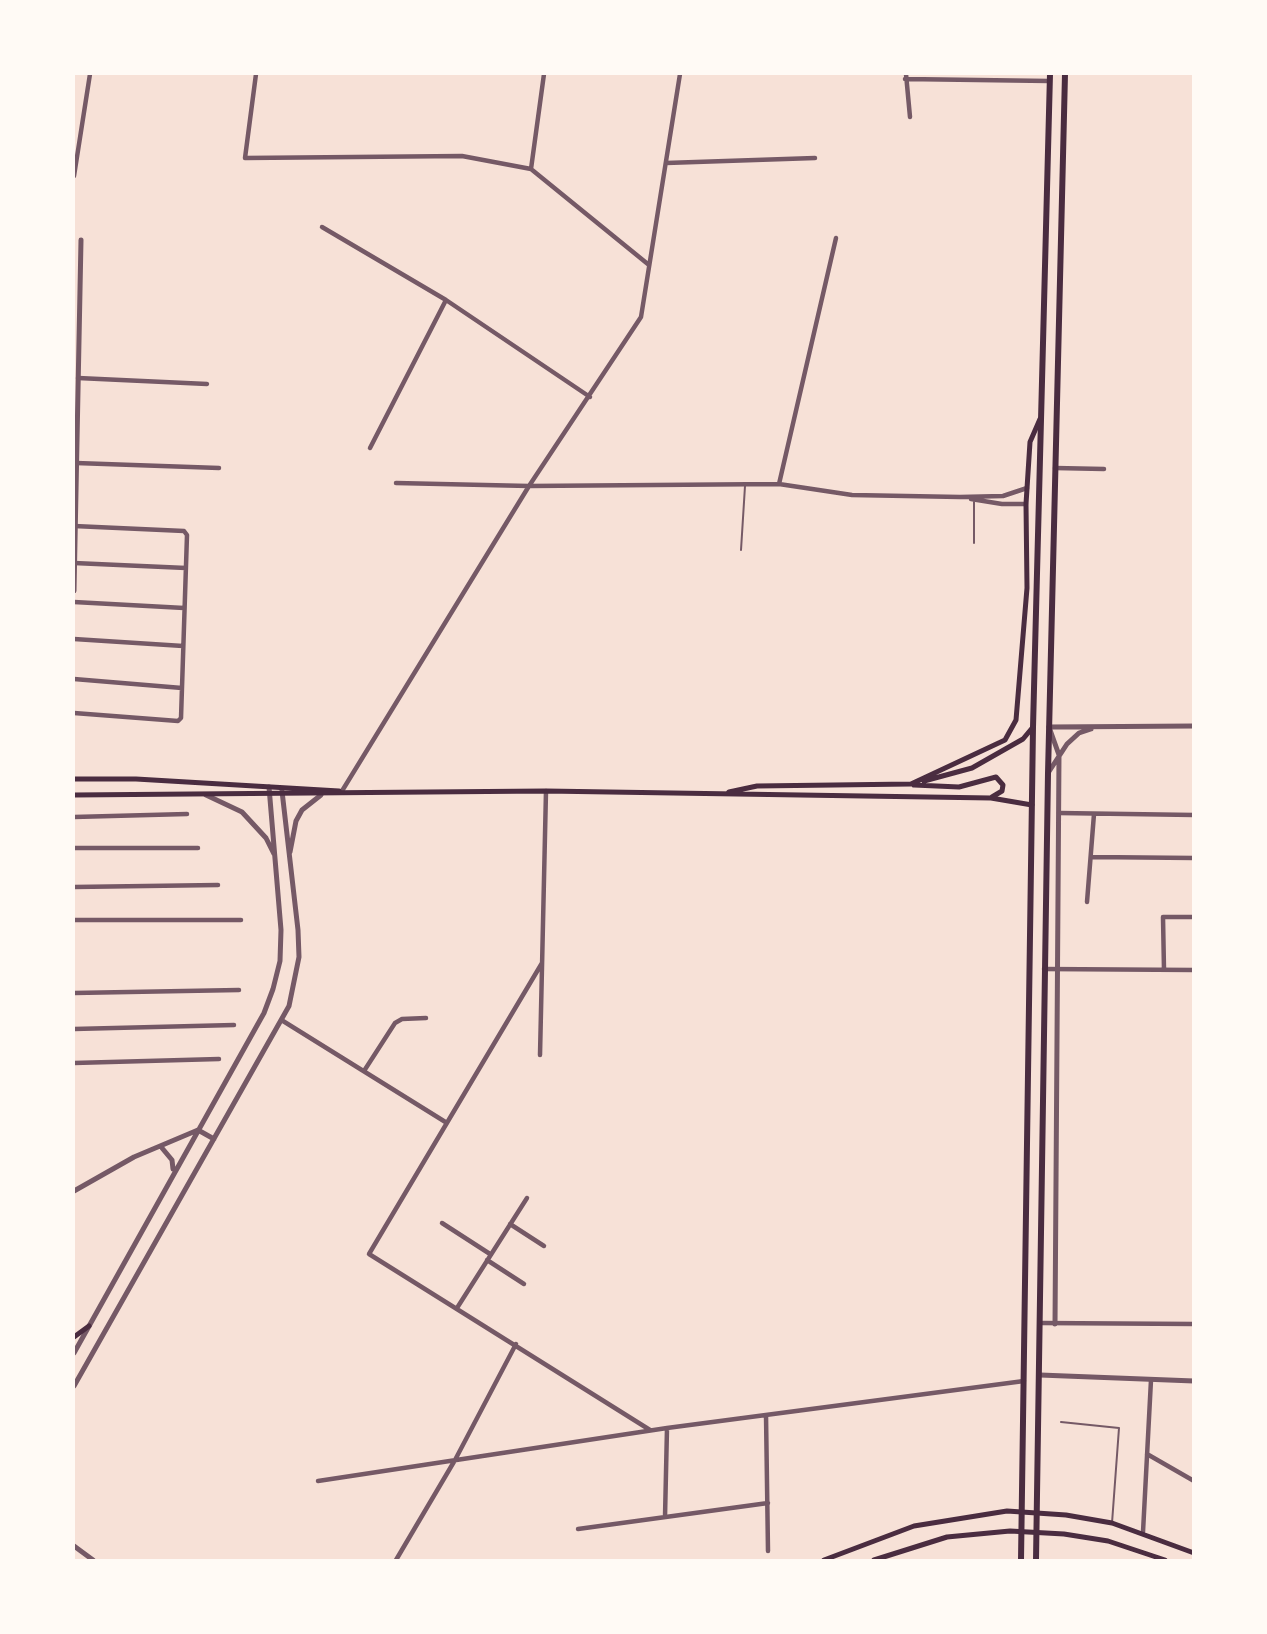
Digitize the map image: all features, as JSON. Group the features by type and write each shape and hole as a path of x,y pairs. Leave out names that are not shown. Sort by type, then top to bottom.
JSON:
{"main road":[{"path":"1036,1560 1044,969 1065,74"},
{"path":"1021,1560 1033,727 1050,77"},
{"path":"911,784 1004,740 1016,720 1027,588 1026,504 1030,442 1043,412"},
{"path":"1033,727 1049,727"},
{"path":"911,784 972,768 1023,739 1033,727"},
{"path":"723,794 757,786 911,784 959,787 996,777 1001,780 1002,791 991,798"},
{"path":"74,779 136,779 342,791 546,791 991,798 1032,805"},
{"path":"136,779 136,795"},
{"path":"74,795 321,795 342,791"},
{"path":"74,1337 89,1326"},
{"path":"824,1560 915,1527 995,1513 1066,1515 1112,1523 1143,1532 1194,1553"},
{"path":"874,1560 947,1537 1010,1531 1065,1534 1108,1541 1165,1560"}],"street":[{"path":"74,176 90,74"},
{"path":"256,74 245,158 462,156 531,169 650,266"},
{"path":"531,169 544,74"},
{"path":"342,791 529,486 642,317 680,74"},
{"path":"909,117 906,76 1050,77"},
{"path":"666,163 815,158"},
{"path":"322,227 446,300 590,397"},
{"path":"779,484 835,238"},
{"path":"74,239 81,240 77,296 74,591"},
{"path":"370,448 446,300"},
{"path":"78,378 208,384"},
{"path":"76,463 219,468"},
{"path":"1055,468 1104,469"},
{"path":"396,483 529,486 779,484 852,495 960,497 1003,496 1027,488"},
{"path":"960,497 1002,504 1026,504"},
{"path":"74,526 186,533 180,720 74,713"},
{"path":"74,563 186,568"},
{"path":"74,602 185,608"},
{"path":"74,639 183,646"},
{"path":"74,679 182,688"},
{"path":"1055,1324 1059,755 1049,727 1194,726"},
{"path":"1048,773 1059,755 1079,733 1093,728"},
{"path":"74,1387 283,1021 295,983 299,957 281,787"},
{"path":"74,1353 173,1171 264,1013 273,989 280,961 281,930 269,788"},
{"path":"540,1055 546,791"},
{"path":"206,795 242,812 266,838 275,856"},
{"path":"288,862 296,821 302,810 321,795"},
{"path":"1059,813 1194,815"},
{"path":"74,817 187,814"},
{"path":"1087,902 1094,814"},
{"path":"74,848 198,848"},
{"path":"1091,857 1194,858"},
{"path":"74,887 218,885"},
{"path":"1164,970 1163,917 1194,917"},
{"path":"74,920 241,919"},
{"path":"542,963 369,1254 651,1431"},
{"path":"1044,969 1194,970"},
{"path":"74,993 240,989"},
{"path":"364,1071 395,1023 402,1019 426,1018"},
{"path":"283,1021 447,1123"},
{"path":"74,1029 234,1025"},
{"path":"74,1063 219,1059"},
{"path":"198,1130 214,1139"},
{"path":"74,1191 134,1157 162,1148 198,1130"},
{"path":"162,1148 172,1160 173,1171"},
{"path":"457,1308 527,1198"},
{"path":"442,1223 524,1284"},
{"path":"510,1224 544,1246"},
{"path":"1041,1323 1194,1324"},
{"path":"396,1560 455,1460 516,1344"},
{"path":"1040,1375 1194,1381"},
{"path":"318,1481 667,1428 1025,1380"},
{"path":"1143,1532 1151,1380"},
{"path":"766,1415 768,1551"},
{"path":"665,1517 667,1428"},
{"path":"1147,1454 1194,1481"},
{"path":"578,1529 768,1503"},
{"path":"74,1546 93,1560"},
{"path":"1144,1552 1144,1560"}],"lane":[{"path":"741,550 746,485"},
{"path":"974,499 974,543"},
{"path":"1061,1422 1119,1427 1112,1523"}]}
